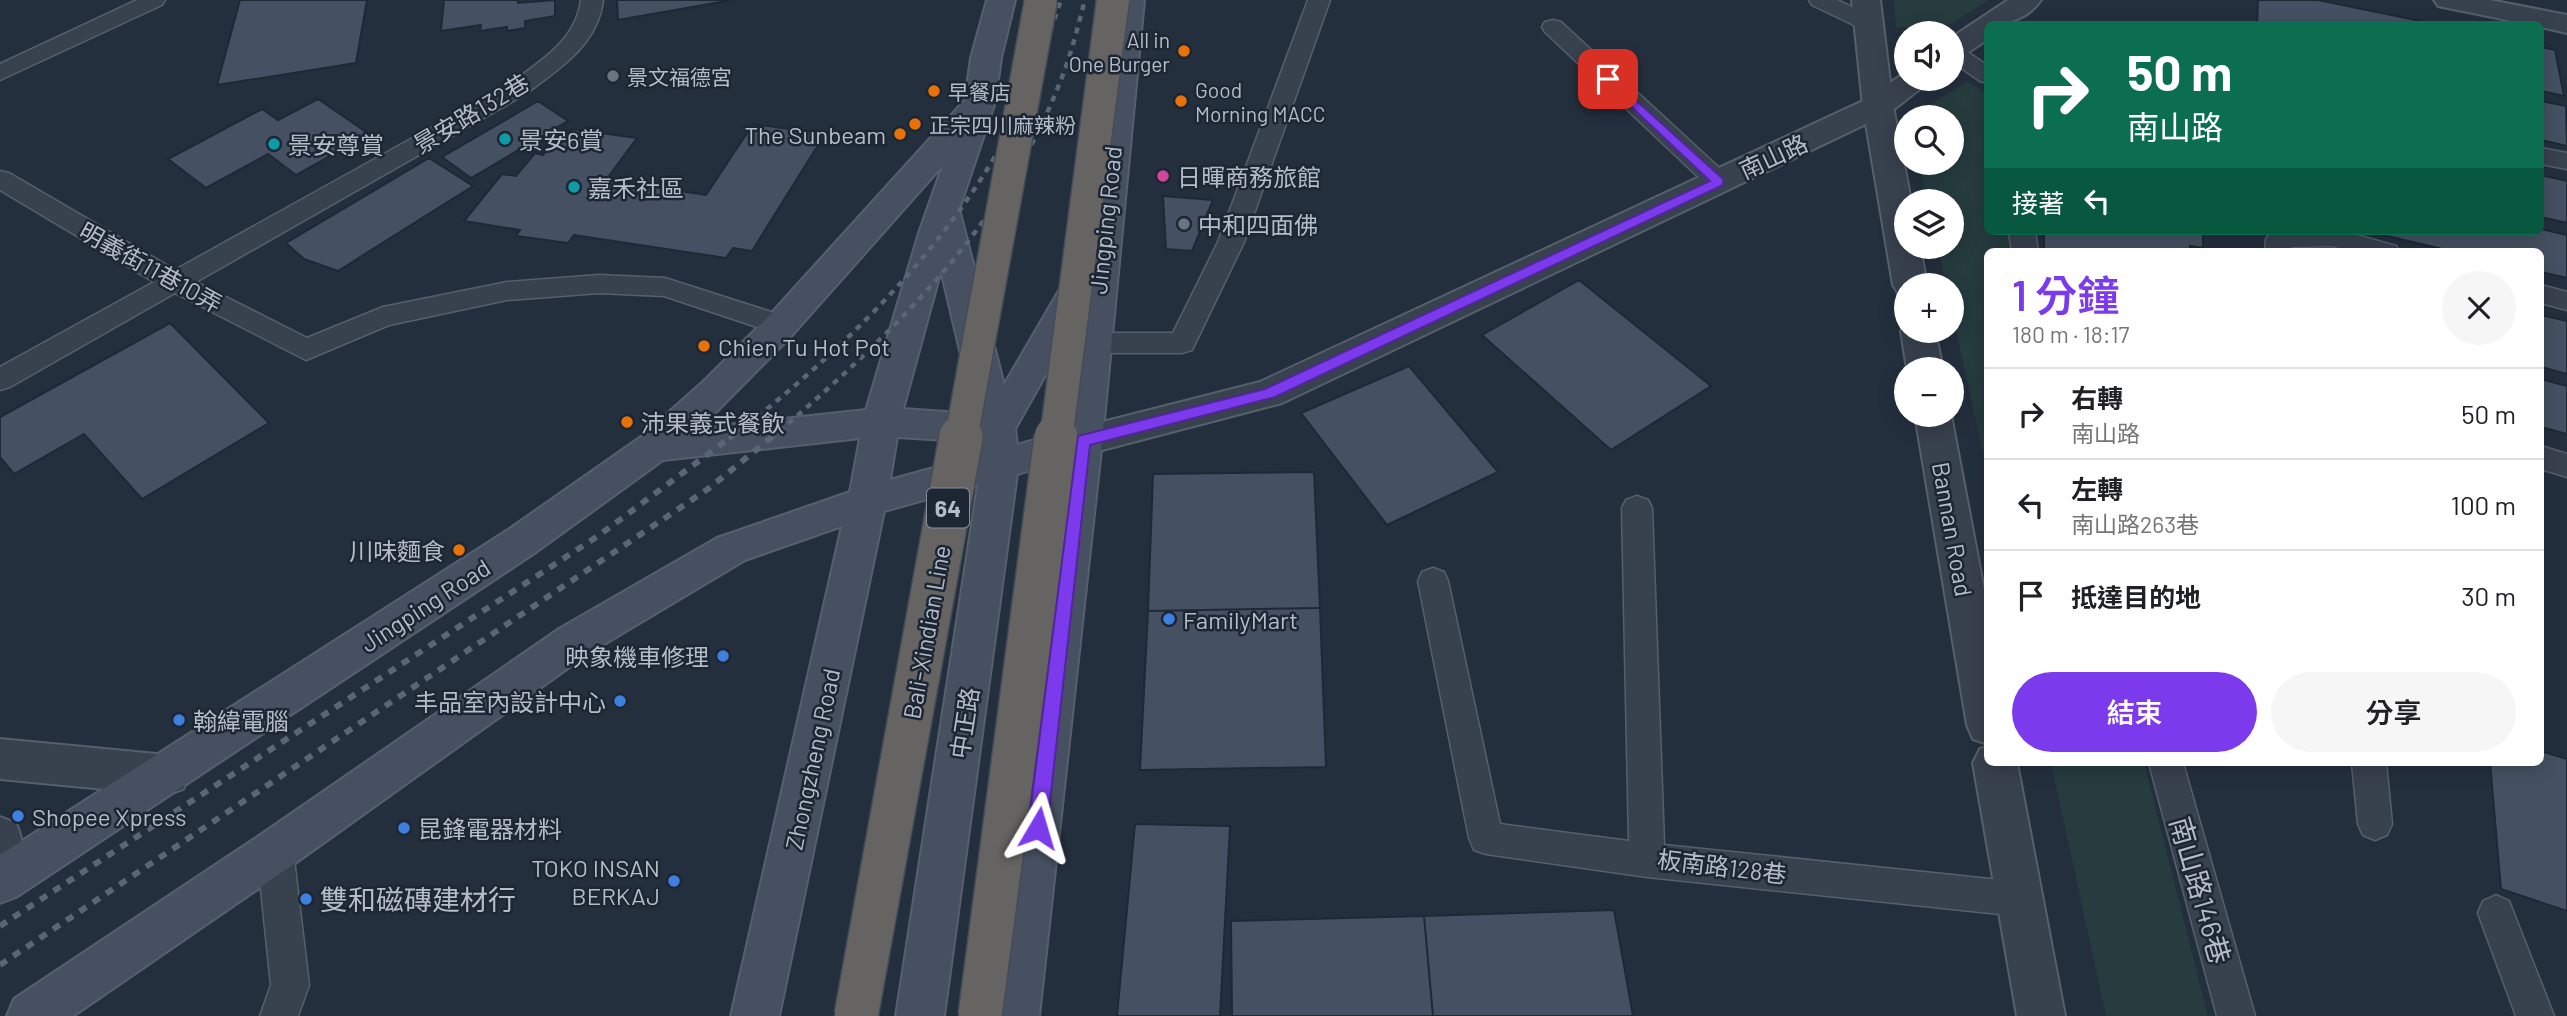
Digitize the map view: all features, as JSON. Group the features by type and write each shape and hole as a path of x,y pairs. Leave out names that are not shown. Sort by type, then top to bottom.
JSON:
{"highway":[{"name":"Bali-Xindian Line","path":"856,1016 1041,0"},
{"path":"980,1016 1113,0"}],"main road":[{"path":"867,501 881,422 943,209 980,102 986,58 1001,0"},
{"name":"Jingping Road","path":"0,881 167,775 522,541 654,447 881,422 999,447 1083,441 1130,0"},
{"path":"654,447 717,391 781,325 942,148 980,102"},
{"name":"中正路","path":"943,209 999,447"},
{"name":"中正路","path":"920,1016 999,447 1103,243"},
{"path":"1016,1016 1083,441"},
{"name":"Jingping Road","path":"31,1016 275,851 574,641 731,549 867,501 999,447"},
{"name":"Zhongzheng Road","path":"755,1016 867,501"}],"street":[{"path":"1995,21 2027,0"},
{"path":"2448,0 2514,7 2567,24"},
{"path":"1867,11 1878,106 1908,273"},
{"path":"1964,42 1984,28"},
{"name":"南山路","path":"1083,441 1269,393 1878,106 1898,91"},
{"name":"Bannan Road","path":"1935,427 1984,702"},
{"path":"0,759 167,775"},
{"path":"1996,766 2040,1016"},
{"path":"0,838 0,869"}],"lane":[{"path":"0,74 154,0"},
{"name":"景安路132巷","path":"0,380 516,90 569,49 593,13 592,0"},
{"path":"1092,343 1182,343 1231,242 1319,0"},
{"path":"1820,0 1867,11"},
{"path":"1553,27 1719,182"},
{"path":"1964,60 1984,73"},
{"path":"2544,157 2567,161"},
{"name":"明義街11巷10弄","path":"0,179 173,281 306,350 383,317 506,291 598,284 665,287 781,325"},
{"path":"2278,248 2278,239 2332,237 2372,248"},
{"path":"2544,295 2567,301"},
{"path":"2544,458 2567,466"},
{"name":"板南路128巷","path":"1637,508 1647,860 2019,899"},
{"path":"1433,581 1486,838 1647,860"},
{"name":"南山路146巷","path":"2167,766 2236,1016"},
{"path":"2369,766 2375,824"},
{"path":"275,851 290,985 279,1016"},
{"path":"2496,912 2536,1016"}],"green space":[{"path":"1894,0 1989,0 1955,21 1896,21"},
{"path":"1967,81 1984,92 1984,235 2010,235 2012,248 1984,248 1984,458 1964,357 1959,343 1964,343 1964,273 1943,273 1941,259 1964,259 1964,189 1925,189 1922,175 1964,175 1964,105 1930,105 1951,91 1964,91 1964,83"},
{"path":"2052,766 2145,766 2208,1016 2106,1016"}],"building":[{"path":"240,0 367,0 356,63 217,85"},
{"path":"444,0 518,0 518,3 555,0 555,16 525,21 525,28 507,31 507,27 480,31 481,25 441,31"},
{"path":"617,0 732,0 618,20"},
{"path":"2258,0 2318,0 2420,21 2257,21"},
{"path":"2544,48 2555,50 2564,96 2544,92"},
{"name":"景安尊賞","path":"318,99 369,134 296,175 268,154 206,188 168,159 262,109 278,120"},
{"name":"景安6賞","path":"538,101 568,121 471,178 442,157"},
{"path":"2544,102 2566,106 2567,146 2544,141"},
{"name":"嘉禾社區","path":"753,124 825,134 752,251 733,248 726,258 574,235 568,243 516,236 520,230 464,221 502,174 516,176 535,153 543,155 553,142 561,143 572,129 637,138 606,180 706,195"},
{"path":"429,158 473,186 338,271 304,259 286,243"},
{"path":"2544,176 2567,181 2567,223 2544,218"},
{"name":"中和四面佛","path":"1163,196 1213,200 1192,251 1166,249"},
{"path":"2544,230 2567,235 2567,278 2544,273 2544,248 2438,248 2383,235 2544,235"},
{"path":"2044,235 2203,235 2203,248 2044,248"},
{"path":"1579,280 1711,386 1611,450 1482,335"},
{"path":"2544,316 2567,321 2567,374 2544,368"},
{"path":"170,323 269,423 142,499 84,434 14,474 0,457 0,417"},
{"path":"1409,366 1498,472 1387,525 1301,413"},
{"path":"2544,380 2567,386 2567,434 2544,428"},
{"path":"1314,472 1320,608 1148,611 1153,474"},
{"path":"1320,608 1326,767 1140,770 1148,611"},
{"path":"2544,752 2567,759 2567,911 2501,889 2490,766 2544,766"},
{"path":"1135,824 1230,826 1220,1016 1117,1016"},
{"path":"1614,910 1633,1016 1433,1016 1424,916"},
{"path":"1424,916 1433,1016 1232,1016 1231,921"}],"railway":[{"path":"729,439 819,365 862,324 941,236 975,188 1005,138 1031,86 1061,0"},
{"path":"770,439 858,361 900,319 940,276 976,230 1009,182 1038,131 1066,68 1085,0"},
{"path":"0,926 598,536 731,437"},
{"path":"0,965 708,489 772,437"}],"place":[{"name":"All in One Burger","path":"1184,51"},
{"name":"景文福德宮","path":"613,76"},
{"name":"早餐店","path":"934,91"},
{"name":"Good Morning MACC","path":"1181,101"},
{"name":"正宗四川麻辣粉","path":"915,124"},
{"name":"The Sunbeam","path":"900,134"},
{"name":"景安6賞","path":"505,139"},
{"name":"景安尊賞","path":"274,144"},
{"name":"日暉商務旅館","path":"1163,176"},
{"name":"嘉禾社區","path":"574,187"},
{"name":"中和四面佛","path":"1184,224"},
{"name":"Chien Tu Hot Pot","path":"704,346"},
{"name":"沛果義式餐飲","path":"627,422"},
{"name":"川味麵食","path":"459,550"},
{"name":"FamilyMart","path":"1169,619"},
{"name":"映象機車修理","path":"723,656"},
{"name":"丰品室內設計中心","path":"620,701"},
{"name":"翰緯電腦","path":"179,720"},
{"name":"Shopee Xpress","path":"18,816"},
{"name":"昆鋒電器材料","path":"404,828"},
{"name":"TOKO INSAN BERKAJ","path":"674,881"},
{"name":"雙和磁磚建材行","path":"306,899"}],"route":[{"path":"1038,828 1083,441 1269,393 1719,182 1608,79"}]}
